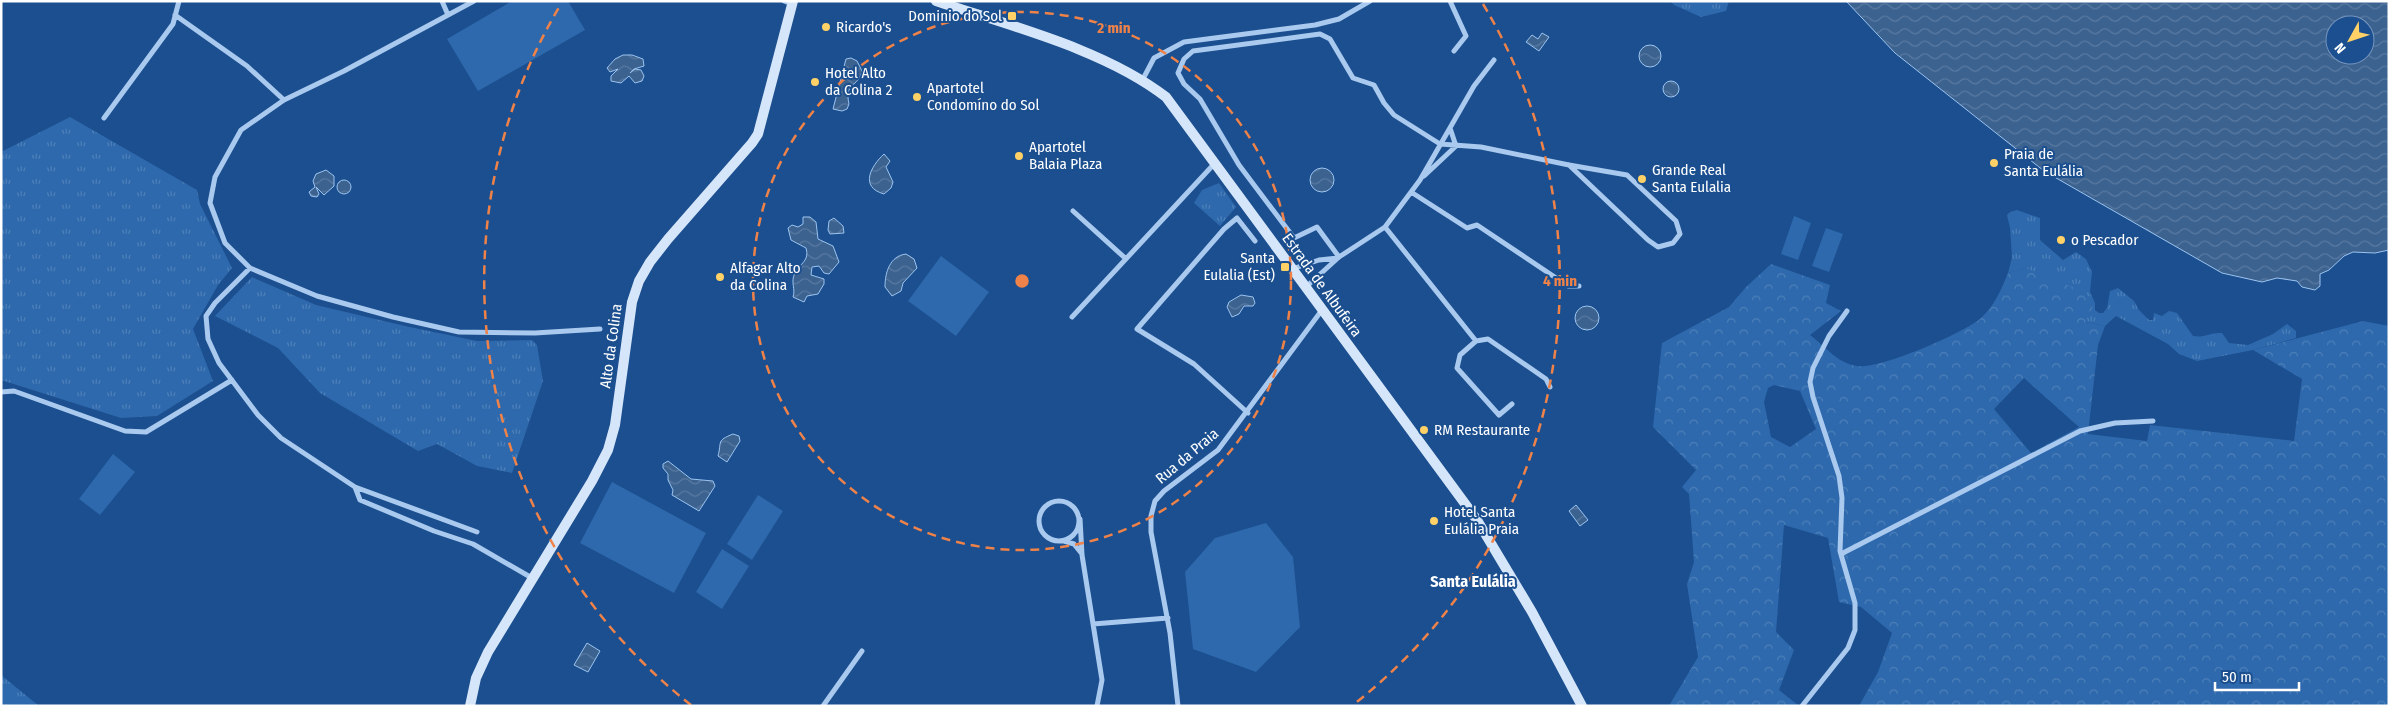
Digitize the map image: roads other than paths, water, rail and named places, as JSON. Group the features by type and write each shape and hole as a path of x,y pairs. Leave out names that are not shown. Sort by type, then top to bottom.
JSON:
{"street":[{"path":"104,118 173,24 179,1"},
{"path":"442,1 448,15"},
{"path":"474,1 344,71 284,100 241,130 215,177 210,204 225,243 250,268 318,296 392,317 459,332 535,333 600,329"},
{"name":"Estrada de Albufeira","path":"936,1 1060,43 1119,66 1143,79 1166,97 1476,520 1532,612 1582,706"},
{"path":"1143,79 1154,58 1184,42 1315,25 1339,19 1370,1"},
{"path":"1450,1 1466,36 1454,51"},
{"name":"Alto da Colina","path":"470,706 476,678 488,652 592,481 608,450 615,425 632,302 639,281 650,262 758,134 789,2"},
{"path":"175,15 247,66 284,100"},
{"path":"1339,258 1317,227 1294,238 1239,165 1200,99 1184,84 1178,73 1184,59 1193,51 1206,48 1237,47 1320,34 1330,39 1353,78 1374,85 1384,103 1394,115 1440,144 1482,147 1569,166 1628,175 1676,221 1680,234 1673,242 1658,247 1648,240 1569,166"},
{"path":"1305,288 1339,258 1385,227 1420,180 1474,86 1494,60"},
{"path":"1450,128 1456,146"},
{"path":"1420,180 1456,146"},
{"path":"1072,317 1125,258 1216,163"},
{"path":"1411,192 1467,228 1477,225 1568,286 1579,286"},
{"path":"1073,211 1125,258"},
{"path":"1248,413 1194,364 1137,328 1224,229 1237,218 1255,241"},
{"path":"1385,227 1476,341"},
{"path":"1292,269 1319,260 1339,258"},
{"path":"250,268 215,303 206,316 208,339 219,363 258,415 281,438 354,487 478,532"},
{"name":"Rua da Praia","path":"1178,706 1168,618 1152,532 1151,516 1155,500 1218,450 1248,413 1322,310"},
{"path":"1802,706 1848,648 1855,630 1855,603 1841,554 1840,520 1842,498 1839,476 1810,382 1813,368 1829,336 1847,311"},
{"path":"1512,404 1499,415 1457,368 1460,355 1476,341 1488,339 1546,379 1550,387"},
{"path":"1,392 14,391 125,431 146,432 232,380"},
{"path":"1841,554 2080,431 2115,423 2153,421"},
{"path":"354,487 360,500 434,531 473,544 533,579"},
{"path":"1082,555 1074,544 1058,541 1044,534 1039,524 1041,511 1052,502 1063,500 1075,508 1080,519 1082,555 1102,680 1097,706"},
{"path":"1064,541 1076,532 1080,519"},
{"path":"1093,624 1168,618"},
{"path":"823,706 862,650"}],"water":[{"path":"1846,1 2389,1 2389,250 2375,253 2353,252 2344,256 2329,270 2320,274 2320,286 2315,290 2302,287 2297,281 2277,278 2262,282 2222,273 2044,171 1895,53"},
{"path":"1542,33 1549,37 1539,51 1526,42 1532,35 1538,39"},
{"path":"1650,45 1658,48 1661,56 1658,64 1650,67 1642,64 1639,56 1642,48"},
{"path":"623,55 632,55 643,59 644,66 634,69 630,73 635,69 641,70 644,76 642,81 635,83 629,76 621,83 611,81 611,76 618,69 610,72 607,68 615,59"},
{"path":"851,58 857,61 862,71 858,80 848,92 849,104 847,109 842,111 833,109 846,59"},
{"path":"1668,81 1674,81 1679,86 1677,95 1668,97 1663,92 1663,86"},
{"path":"884,154 890,161 886,167 893,182 891,188 884,194 876,191 872,186 870,176 875,164"},
{"path":"1322,168 1327,169 1333,175 1333,185 1327,191 1322,192 1317,191 1311,185 1310,180 1311,175 1317,169"},
{"path":"326,170 334,176 334,186 324,195 316,187 319,194 317,197 311,196 309,192 315,187 313,181 316,174"},
{"path":"341,180 347,180 351,187 347,194 341,194 337,190 337,184"},
{"path":"803,217 810,217 816,222 818,239 833,246 839,262 829,274 824,273 819,266 812,267 811,275 824,279 824,284 818,294 807,296 804,302 793,297 793,279 797,270 806,259 807,252 806,248 791,240 788,228 792,225 798,227 803,224"},
{"path":"834,218 843,226 844,233 830,234 828,230 829,221"},
{"path":"906,254 914,259 917,268 903,283 901,291 892,296 885,287 887,270 892,261"},
{"path":"1241,295 1253,297 1255,303 1253,306 1244,306 1239,314 1232,317 1227,307 1229,302"},
{"path":"1587,306 1596,309 1599,318 1596,327 1587,330 1578,327 1575,318 1578,309"},
{"path":"733,434 739,436 740,441 727,462 718,456 720,444 724,438"},
{"path":"668,461 691,479 713,481 715,486 699,511 672,495 673,490 668,480 668,474 663,468 663,464"},
{"path":"1576,505 1588,520 1580,526 1569,511"},
{"path":"587,643 600,651 588,672 574,665"}],"place":[{"name":"Dominio do Sol","path":"1012,16"},
{"name":"Ricardo's","path":"826,27"},
{"name":"Hotel Alto da Colina 2","path":"815,82"},
{"name":"Apartotel Condomíno do Sol","path":"917,97"},
{"name":"Apartotel Balaia Plaza","path":"1019,156"},
{"name":"Praia de Santa Eulália","path":"1994,163"},
{"name":"Grande Real Santa Eulalia","path":"1642,179"},
{"name":"o Pescador","path":"2061,240"},
{"name":"Santa Eulalia (Est)","path":"1285,267"},
{"name":"Alfagar Alto da Colina","path":"720,277"},
{"name":"RM Restaurante","path":"1424,430"},
{"name":"Hotel Santa Eulália Praia","path":"1434,521"}],"district":[{"name":"Santa Eulália","path":"1473,581"}]}
